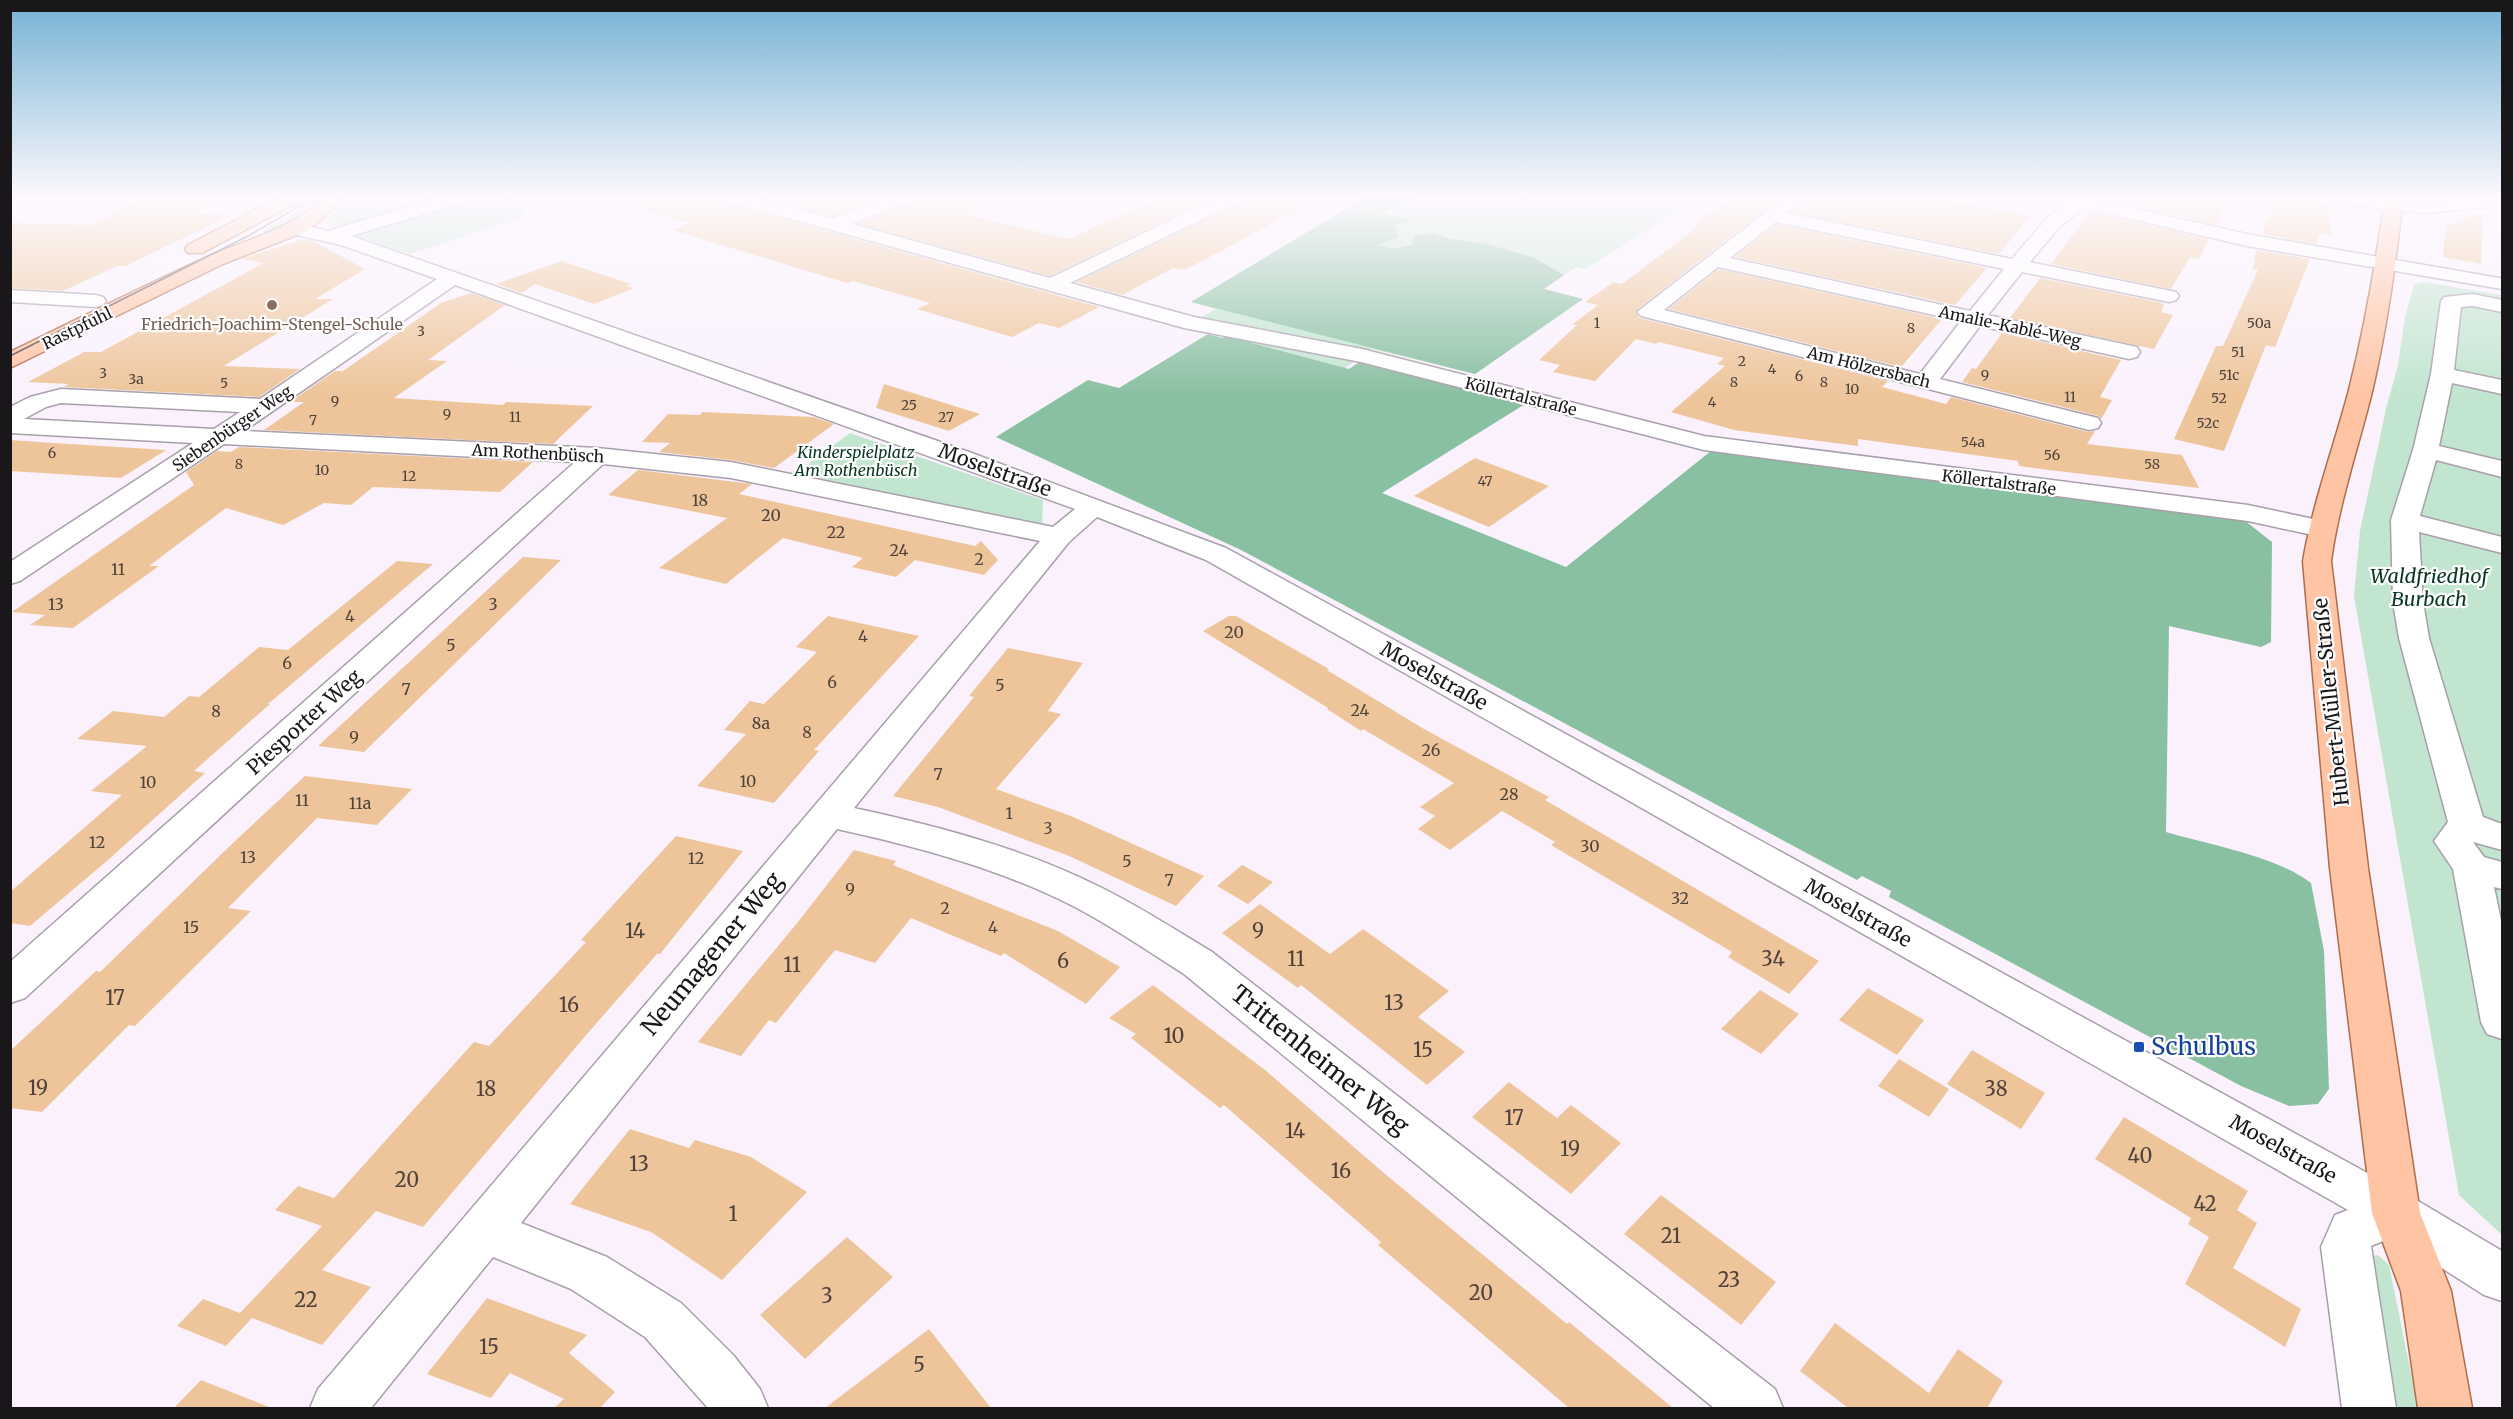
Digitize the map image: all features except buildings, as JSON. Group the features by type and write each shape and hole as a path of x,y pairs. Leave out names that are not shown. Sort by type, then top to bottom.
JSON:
{"main road":[{"name":"Rastpfuhl","path":"10,343 167,263"},
{"name":"Rastpfuhl","path":"10,361 209,263"},
{"name":"Hubert-Müller-Straße","path":"2385,265 2383,285 2360,391 2322,529 2317,561 2318,581 2327,646 2349,868 2396,1213 2426,1292 2445,1408"}],"street":[{"name":"Moselstraße","path":"409,263 1094,506 1216,554 2396,1213 2502,1278"},
{"name":"Köllertalstraße","path":"977,263 1192,323 1362,356 1704,443 2248,513 2322,529"},
{"path":"1053,284 1096,263"},
{"name":"Am Hölzersbach","path":"1712,263 1648,312 2089,423"},
{"name":"Amalie-Kablé-Weg","path":"1725,263 2129,352"},
{"path":"2008,263 2169,296"},
{"path":"2376,263 2502,285"},
{"path":"1926,382 2017,265"},
{"name":"Siebenbürger Weg","path":"10,574 265,406 452,278"},
{"path":"10,296 96,301"},
{"path":"2467,825 2414,638 2408,602 2404,520 2426,450 2442,369 2451,301 2473,300 2502,306"},
{"path":"2442,369 2502,377"},
{"path":"2442,369 2502,387"},
{"path":"10,417 38,402 61,396 265,406"},
{"name":"Am Rothenbüsch","path":"10,426 597,456 731,470 1059,536"},
{"path":"2426,450 2502,469"},
{"name":"Piesporter Weg","path":"10,987 597,456"},
{"name":"Neumagener Weg","path":"337,1408 482,1230 1059,536 1094,506"},
{"path":"2404,520 2502,546"},
{"name":"Trittenheimer Weg","path":"828,815 945,842 1035,874 1119,914 1198,963 1756,1408"},
{"path":"2467,825 2502,837"},
{"path":"2467,825 2452,841 2487,871 2502,1022"},
{"path":"2369,1408 2346,1247 2352,1231 2396,1213"},
{"path":"482,1230 589,1273 663,1320 741,1408"}],"green space":[{"path":"1256,263 1594,263 1585,269 1576,267 1544,289 1583,299 1475,374 1372,349 1345,368 1187,325 1216,309 1191,302"},
{"path":"1256,263 1543,263 1564,275 1544,289 1583,299 1475,374 1191,302"},
{"name":"Waldfriedhof Burbach","path":"2424,282 2502,295 2502,1235 2459,1195 2354,596 2360,531 2386,409 2398,365 2405,317 2414,284"},
{"path":"1208,334 1223,338 1226,336 1349,369 1361,361 1527,403 1382,493 1566,567 1711,451 2244,520 2272,542 2271,642 2261,647 2169,626 2166,832 2261,858 2280,865 2311,883 2324,951 2329,1089 2318,1104 2289,1106 2241,1086 1889,897 1891,891 1862,876 1857,880 1241,550 996,437 1088,380 1119,388"},
{"name":"Kinderspielplatz Am Rothenbüsch","path":"850,433 1043,500 1042,526 795,474"},
{"path":"2378,1255 2389,1265 2418,1408 2393,1408 2369,1256"}],"tram line":[{"path":"10,356 194,263"}],"place":[{"name":"Friedrich-Joachim-Stengel-Schule","path":"272,305"},
{"name":"Schulbus","path":"2139,1047"}]}
